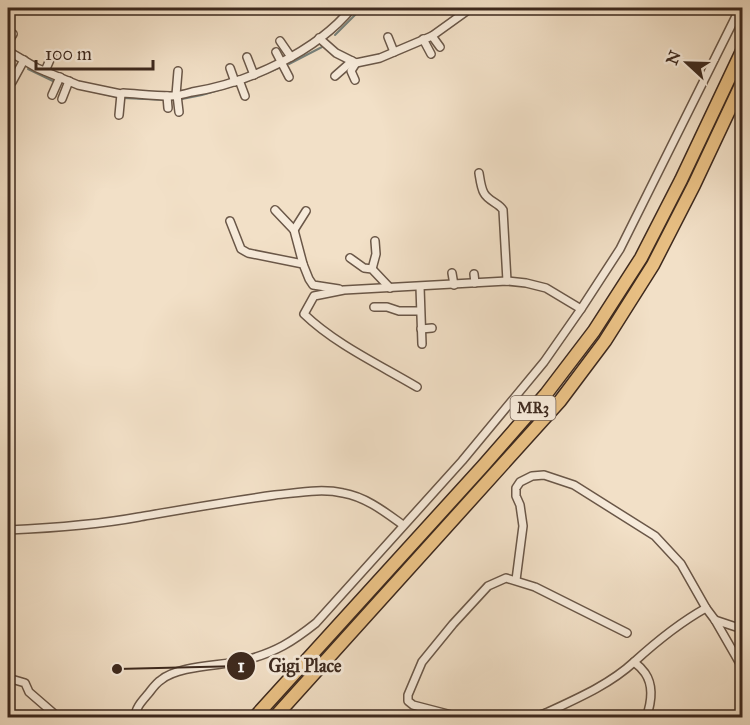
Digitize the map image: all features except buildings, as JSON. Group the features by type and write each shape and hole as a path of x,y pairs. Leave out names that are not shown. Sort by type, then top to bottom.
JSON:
{"highway":[{"name":"MR3","path":"254,717 507,439 546,394 594,331 641,258 742,51"},
{"name":"MR3","path":"274,717 552,410 605,341 653,265 742,83"}],"street":[{"path":"8,51 45,71 78,85 121,94 177,95 214,89 282,63 342,21 352,8"},
{"path":"335,76 354,62 380,58 432,36 471,8"},
{"path":"135,717 135,711 141,702 161,680 170,674 247,659 278,649 293,641 316,623 462,461 544,362 620,249 740,8"},
{"path":"8,42 13,34"},
{"path":"432,36 440,47"},
{"path":"319,38 336,53 354,62"},
{"path":"388,38 394,52"},
{"path":"423,39 431,54"},
{"path":"280,41 291,57"},
{"path":"276,52 289,77"},
{"path":"45,71 52,55"},
{"path":"247,57 254,75"},
{"path":"12,82 24,60"},
{"path":"354,62 351,71 355,80"},
{"path":"230,68 245,96"},
{"path":"178,71 179,112"},
{"path":"52,95 60,77"},
{"path":"62,99 69,81"},
{"path":"119,115 121,94"},
{"path":"167,96 168,108"},
{"path":"479,173 483,193 503,210 507,281"},
{"path":"275,210 294,230 303,264 313,285 344,290"},
{"path":"294,230 306,211"},
{"path":"230,220 241,249 248,253 303,264"},
{"path":"372,269 376,254 375,241"},
{"path":"350,258 364,268 372,269 390,288"},
{"path":"452,273 454,285"},
{"path":"474,274 474,283"},
{"path":"417,387 316,326 304,314 314,296 344,290 507,281 546,288 581,309"},
{"path":"420,287 422,344"},
{"path":"374,307 387,307 399,311 420,311"},
{"path":"421,329 432,328"},
{"path":"516,580 524,526 516,488 520,482 532,476 544,475 574,485 655,536 681,564 742,667"},
{"path":"8,530 71,526 315,490 356,496 403,525"},
{"path":"464,717 413,705 408,701 408,695 422,662 488,586 506,578 535,586 627,633"},
{"path":"531,717 546,713 587,694 622,674 656,642 706,608"},
{"path":"715,620 742,629"},
{"path":"634,662 645,672 650,684 649,709 646,717"},
{"path":"8,678 25,683 29,692 59,717"},
{"path":"546,713 556,717"}],"waterway":[{"path":"335,35 362,8"},
{"path":"289,64 322,47"},
{"path":"8,57 14,61"},
{"path":"243,83 281,67"},
{"path":"28,69 55,82"},
{"path":"182,99 236,85"},
{"path":"99,93 117,97"},
{"path":"123,98 166,100"}],"place":[{"name":"Gigi Place","path":"117,669"}]}
